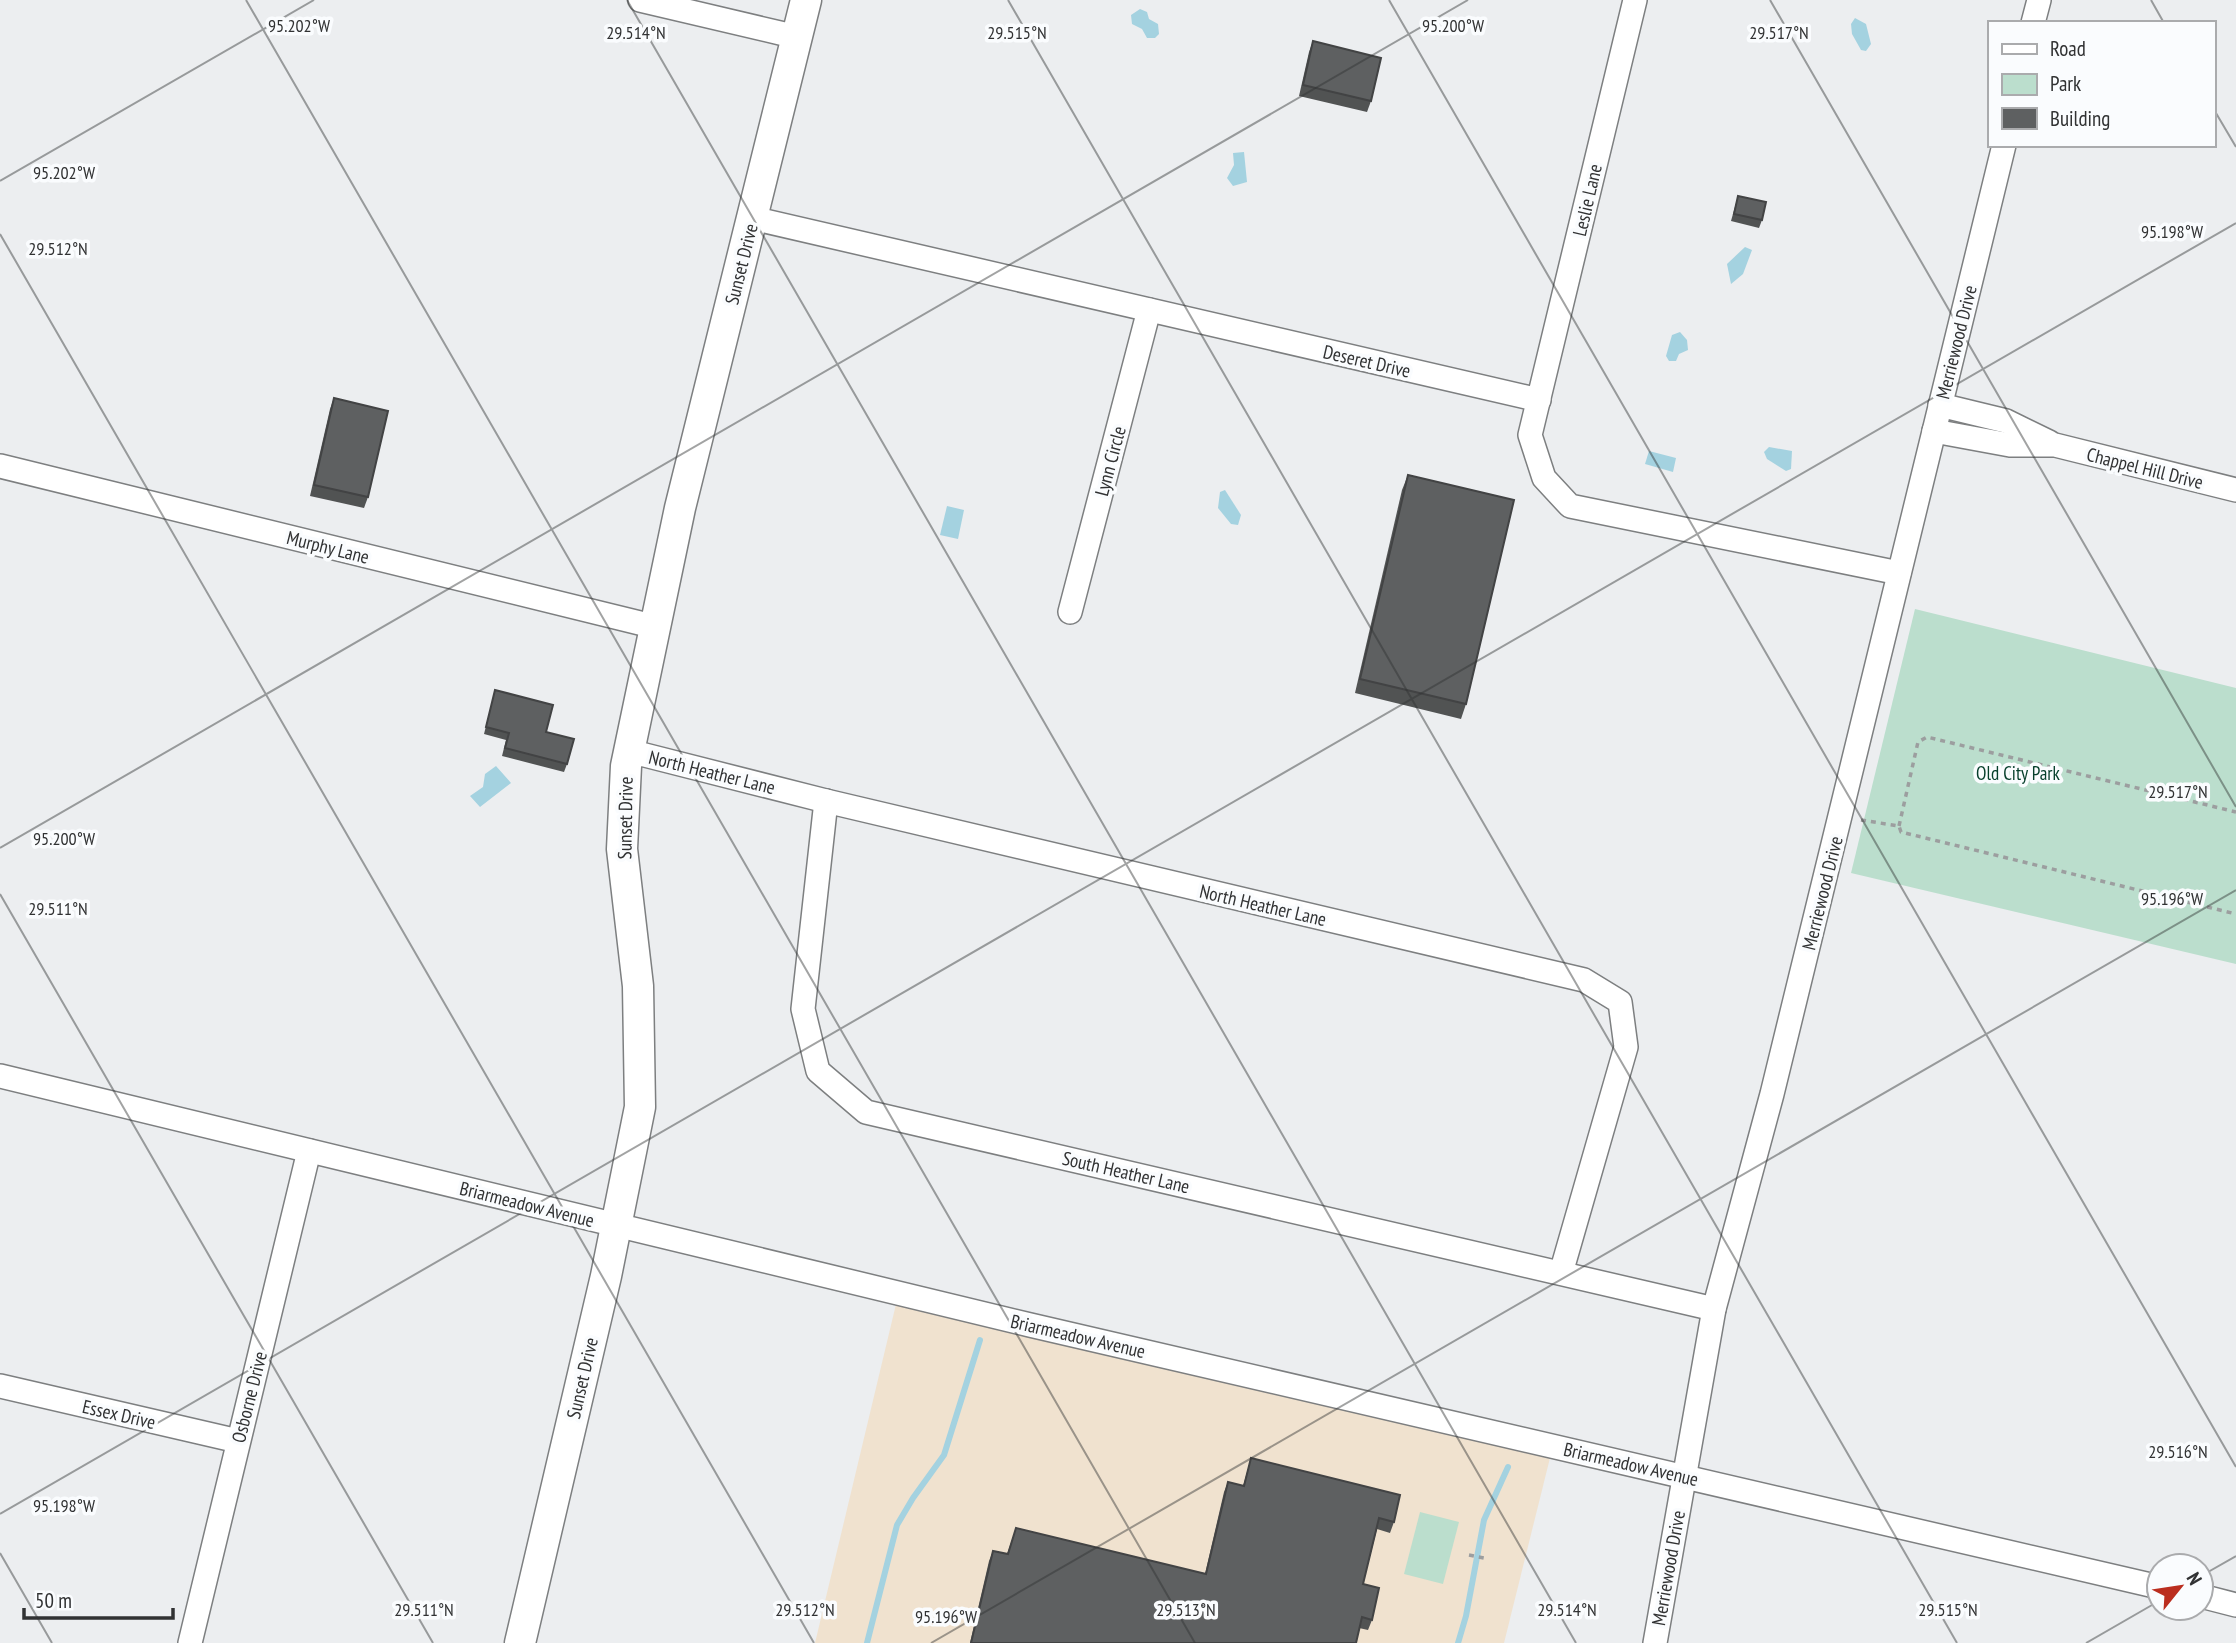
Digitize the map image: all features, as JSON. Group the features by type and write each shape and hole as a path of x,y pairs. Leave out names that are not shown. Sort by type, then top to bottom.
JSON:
{"street":[{"path":"640,0 797,37"},
{"name":"Sunset Drive","path":"520,1643 616,1225 640,1107 638,986 622,849 629,751 680,508 806,0"},
{"name":"Leslie Lane","path":"1539,400 1635,0"},
{"path":"2034,21 2039,0"},
{"name":"Merriewood Drive","path":"1654,1643 1714,1308 1772,1094 2004,147"},
{"name":"Deseret Drive","path":"752,218 1539,400"},
{"name":"Lynn Circle","path":"1070,612 1149,310"},
{"path":"1539,400 1530,435 1545,478 1570,506 1899,573"},
{"name":"Chappel Hill Drive","path":"1940,405 2006,421 2055,445 2236,490"},
{"name":"Chappel Hill Drive","path":"1934,431 2010,445 2055,445"},
{"name":"Murphy Lane","path":"0,466 656,627"},
{"name":"North Heather Lane","path":"629,751 826,801 1584,981 1620,1003 1626,1047 1561,1273"},
{"name":"South Heather Lane","path":"826,801 803,1009 818,1071 866,1112 1714,1308"},
{"name":"Briarmeadow Avenue","path":"0,1076 616,1225 2145,1584"},
{"name":"Osborne Drive","path":"190,1643 309,1151"},
{"name":"Essex Drive","path":"0,1386 239,1441"},
{"path":"2215,1600 2236,1605"}],"path":[{"path":"2236,812 1927,737 1918,742 1899,826 1901,832 2236,914"},
{"path":"1840,817 1899,826"},
{"path":"1469,1555 1484,1558"}],"shaded area":[{"path":"897,1300 1550,1458 1504,1643 815,1643"}],"green space":[{"name":"Old City Park","path":"1915,609 2236,688 2236,964 1851,873"},
{"path":"1420,1512 1459,1522 1443,1584 1404,1574"}],"water":[{"path":"1140,9 1147,12 1149,19 1158,24 1159,34 1155,38 1147,38 1142,29 1132,24 1131,15"},
{"path":"1855,18 1866,24 1871,44 1866,51 1861,50 1852,34 1851,24"},
{"path":"1244,152 1247,182 1233,186 1227,178 1234,165 1233,153"},
{"path":"1745,247 1752,250 1743,274 1731,284 1727,264"},
{"path":"1680,332 1687,340 1688,350 1679,354 1676,361 1669,361 1666,356 1672,335"},
{"path":"1769,447 1792,451 1791,469 1786,471 1767,459 1764,452"},
{"path":"1649,451 1676,458 1673,472 1645,464"},
{"path":"1225,490 1241,515 1238,525 1231,524 1218,508 1220,492"},
{"path":"947,506 964,510 958,539 940,535"},
{"path":"496,766 511,783 480,807 470,796 483,787 485,774"}],"building":[{"path":"1313,41 1381,58 1371,101 1303,85"},
{"path":"1738,196 1766,202 1762,220 1734,214"},
{"path":"334,398 388,411 368,497 314,485"},
{"path":"1408,475 1514,500 1466,704 1360,679"},
{"path":"495,690 553,705 546,732 574,739 567,764 505,748 509,733 486,727"},
{"path":"1251,1458 1400,1495 1394,1522 1379,1518 1363,1584 1379,1588 1372,1620 1362,1617 1356,1643 971,1643 993,1551 1008,1554 1016,1528 1206,1574 1228,1482 1244,1486"}],"waterway":[{"path":"867,1643 897,1525 944,1455 980,1340"},
{"path":"1458,1643 1466,1616 1484,1520 1508,1467"}]}
